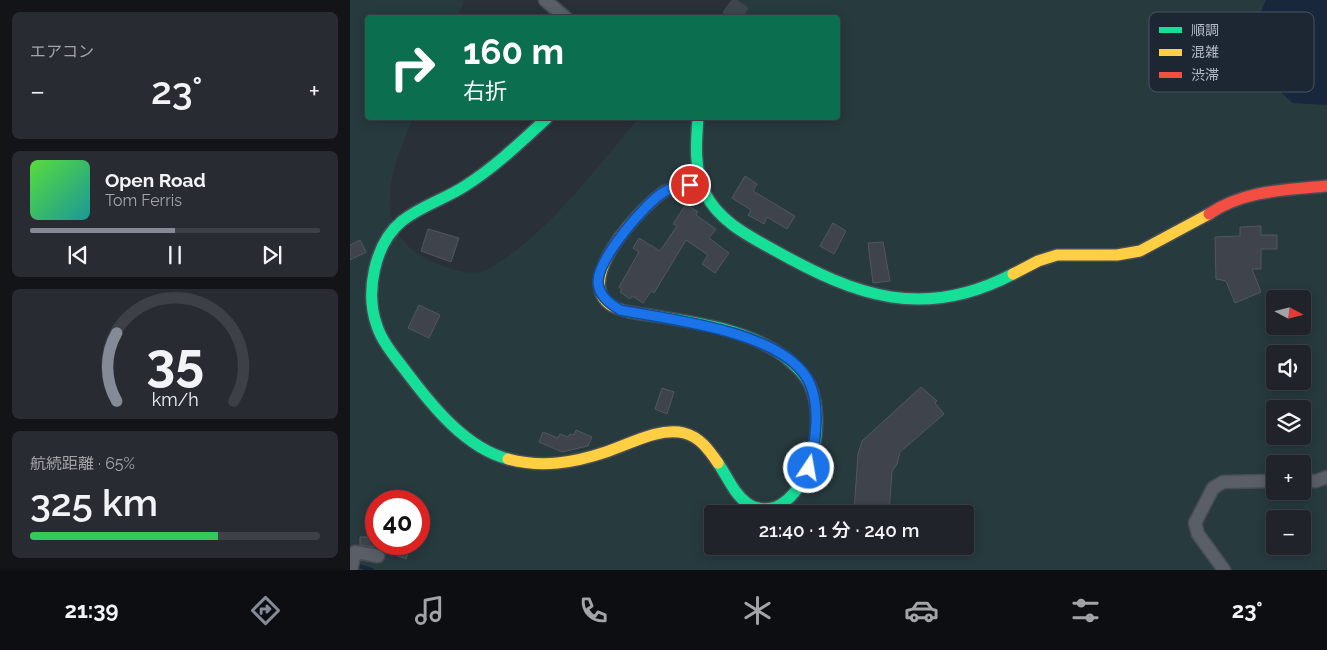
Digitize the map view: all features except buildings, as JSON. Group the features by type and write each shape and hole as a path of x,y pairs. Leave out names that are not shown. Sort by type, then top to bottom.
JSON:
{"street":[{"path":"544,0 562,15"},
{"path":"546,120 521,144 465,186 407,217 391,231 380,250 374,292 377,327 384,341 431,404 445,418 476,442 505,458 520,463 563,465 656,434 669,431 681,432 693,436 709,449 738,493 750,505 763,508 777,507 794,497 809,468 813,452 814,397 806,376 794,364 748,338 712,327 620,310 607,302 600,291 598,280 608,255 621,236 654,200 670,189 698,182"},
{"path":"698,120 694,151 698,182 722,218 839,286 896,300 934,299 986,286 1046,258 1066,253 1115,254 1138,252 1175,235 1233,201 1271,192 1327,186"},
{"path":"1311,481 1327,478"},
{"path":"1224,570 1198,534 1196,523 1213,488 1223,482 1266,480"},
{"path":"351,570 355,552 378,556"}],"green space":[{"path":"350,0 465,0 458,15 365,15 365,120 412,120 396,162 391,183 390,204 393,223 402,240 419,254 454,270 472,273 490,268 532,237 570,199 637,120 840,120 840,15 727,15 740,0 1282,0 1290,12 1149,12 1149,92 1314,92 1314,46 1327,65 1327,570 350,570"}],"water":[{"path":"1266,0 1327,0 1327,105 1293,103 1281,92 1314,92 1314,12 1261,12"}],"waterway":[{"path":"355,565 372,570"}],"tunnel":[{"path":"732,15 743,0"}],"traffic: fast":[{"path":"508,459 493,454 464,436 418,387 380,333 373,313 372,284 374,270 385,242 402,221 476,179 508,154 545,120"},
{"path":"698,120 697,165 701,184 711,203 718,212 744,233 804,266 833,280 862,290 890,297 919,299 949,297 980,288 1013,274"},
{"path":"630,312 711,326 750,338 768,346 785,357 808,381 815,400 817,417 816,435 807,471 789,499 772,508 753,507 738,495 718,463"}],"traffic: slow":[{"path":"630,312 609,304 600,291 601,274 608,255 620,236 662,193 675,187 698,182"},
{"path":"1013,274 1038,261 1057,255 1117,255 1140,251 1209,214"},
{"path":"508,459 545,464 582,459 655,434 674,432 684,433 695,438 708,449 718,463"}],"traffic: jam":[{"path":"1209,214 1236,200 1266,192 1327,186"}],"route":[{"path":"690,185 676,186 664,191 621,236 608,255 602,269 598,280 600,291 607,302 620,310 712,327 748,338 794,364 806,376 814,397 815,442 809,468"}]}
